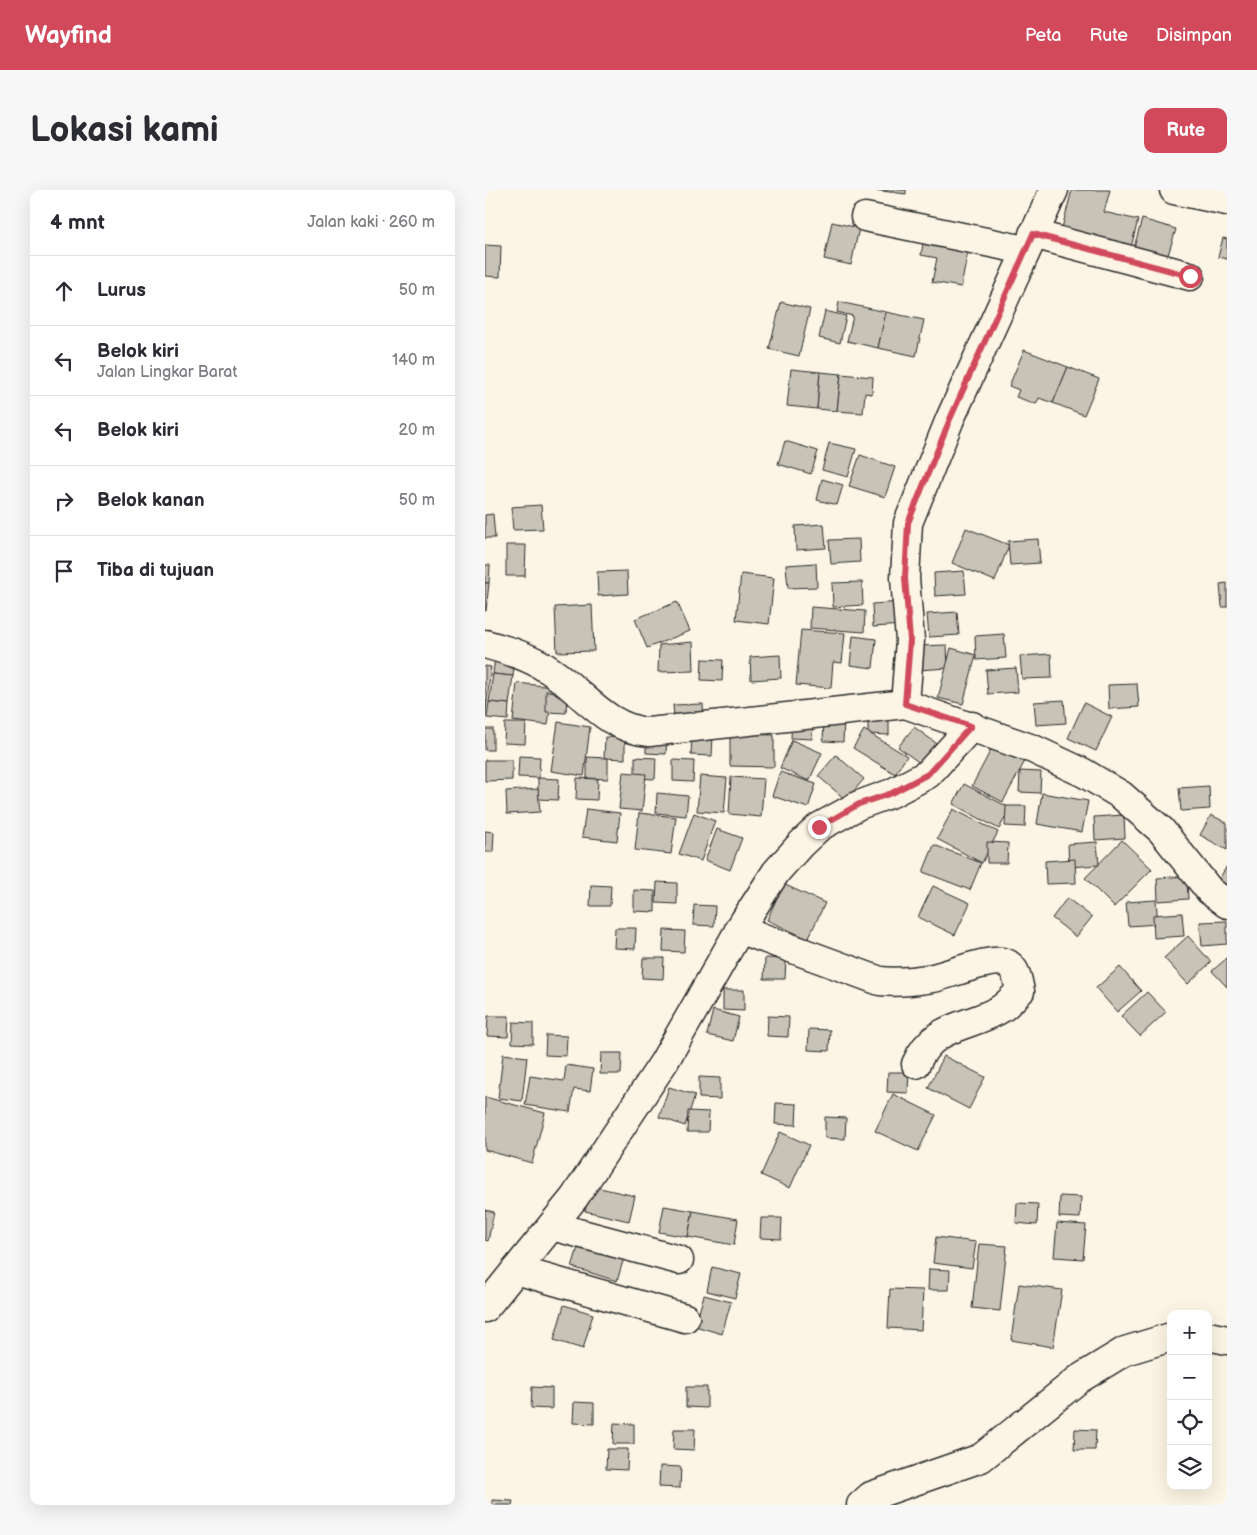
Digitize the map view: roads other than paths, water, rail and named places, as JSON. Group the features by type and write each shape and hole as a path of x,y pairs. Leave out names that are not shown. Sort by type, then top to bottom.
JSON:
{"street":[{"path":"905,704 910,640 905,578 908,523 950,419 1054,190"},
{"path":"1174,190 1227,201"},
{"path":"865,216 1029,242 1190,276"},
{"path":"485,644 518,654 546,668 614,722 636,731 649,732 905,704 971,726 1033,749 1084,773 1121,795 1161,830 1210,890 1227,904"},
{"path":"485,1308 574,1198 665,1062 739,930 776,872 819,827 859,804 892,793 928,774 971,726"},
{"path":"739,930 880,981 899,983 936,978 981,964 1001,962 1007,964 1018,977 1020,991 1002,1008 954,1027 930,1041 916,1064"},
{"path":"552,1226 679,1260"},
{"path":"515,1270 685,1318"},
{"path":"1212,1337 1227,1340"},
{"path":"861,1505 871,1496 981,1458 1079,1378 1125,1351 1167,1338"}]}
